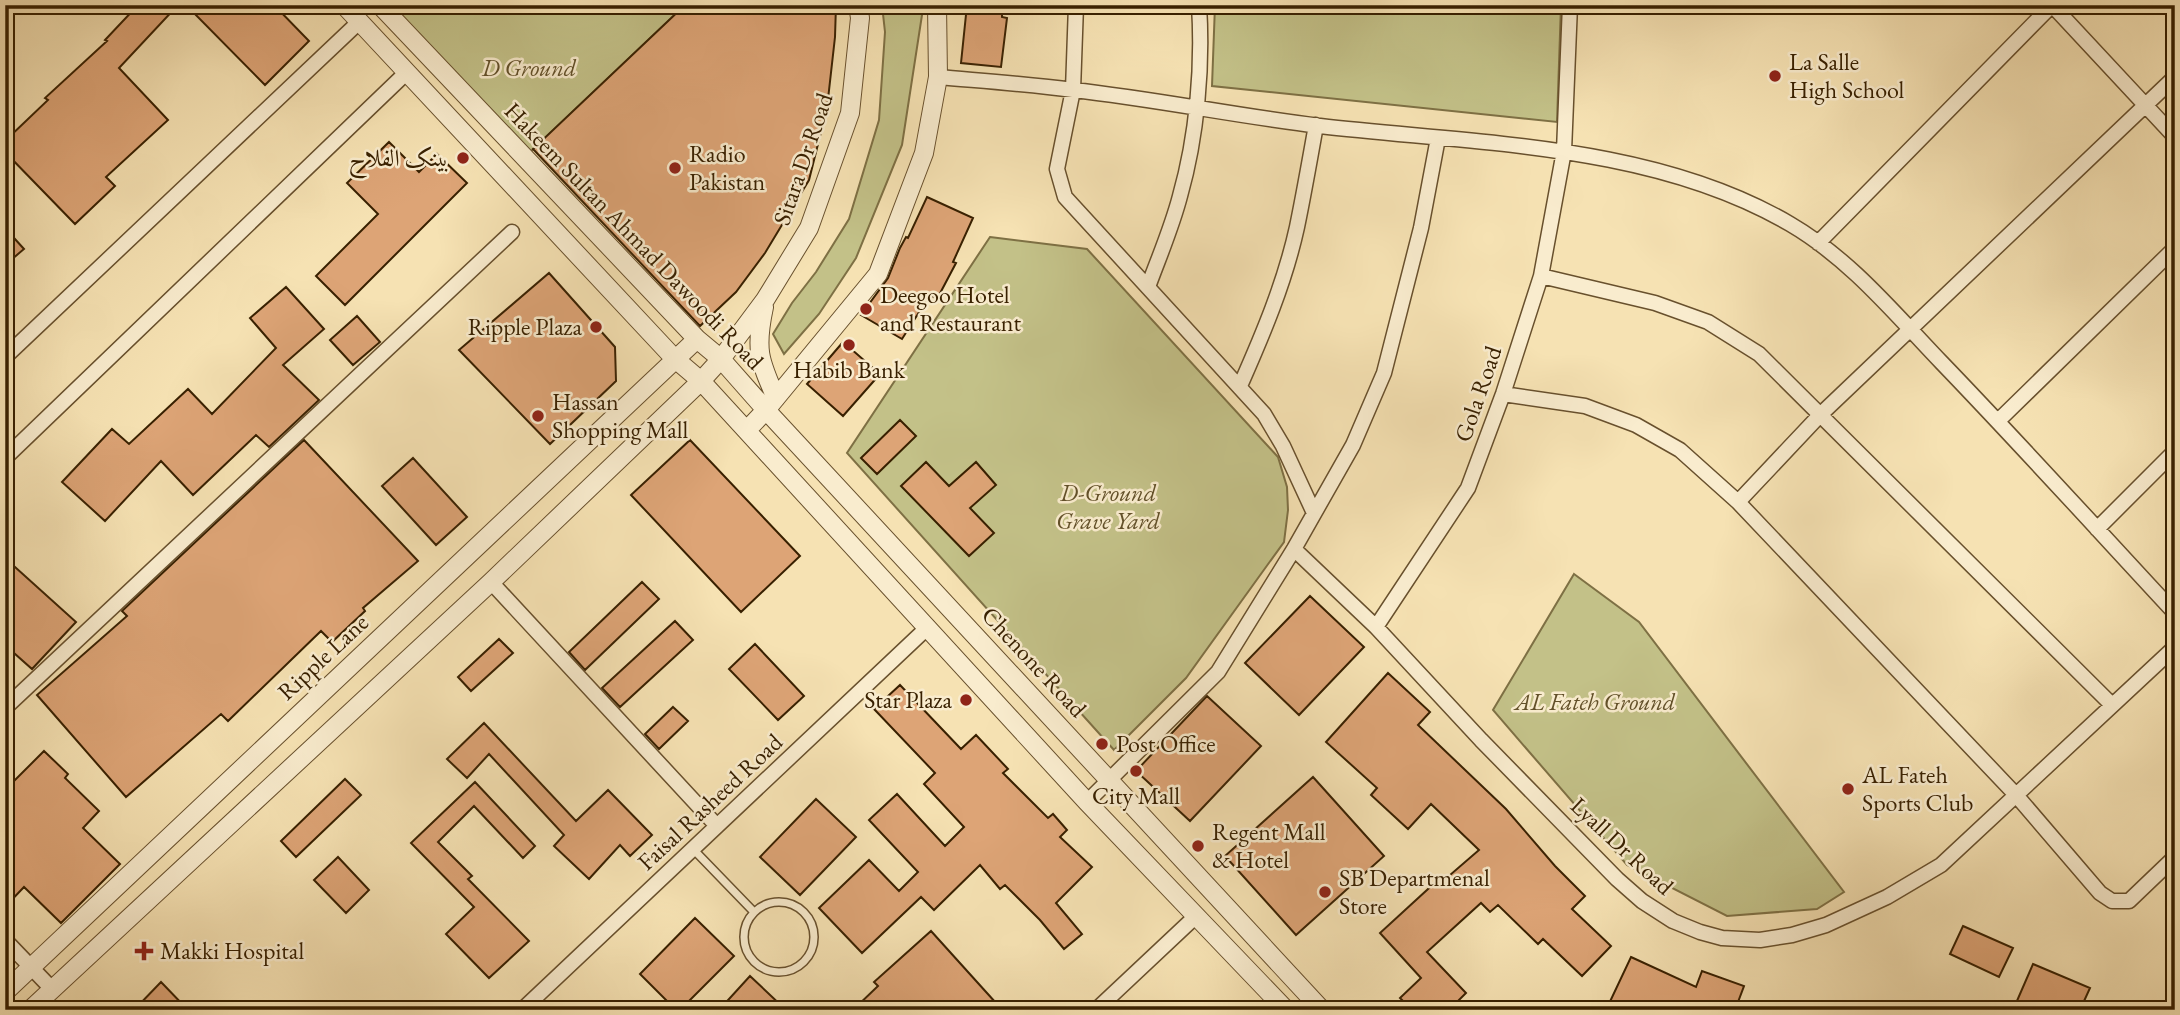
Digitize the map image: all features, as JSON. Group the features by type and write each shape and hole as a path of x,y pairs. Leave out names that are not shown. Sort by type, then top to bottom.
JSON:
{"street":[{"name":"Hakeem Sultan Ahmad Dawoodi Road","path":"344,5 674,358 701,381 747,430"},
{"name":"Hakeem Sultan Ahmad Dawoodi Road","path":"380,5 697,339 771,404"},
{"name":"Sitara Dr Road","path":"701,381 765,300 809,228 850,113 860,18 858,5"},
{"path":"937,5 938,77 924,153 878,274 747,430 1087,802 1286,1010"},
{"path":"1076,5 1073,90 1057,169 1065,197 1264,414 1283,446 1314,513"},
{"path":"1148,287 1180,198 1187,167 1196,108 1199,5"},
{"name":"Gola Road","path":"1376,627 1468,488 1503,394 1541,276 1564,151 1570,5"},
{"path":"1818,243 2052,5 2175,138"},
{"path":"5,357 359,22"},
{"path":"5,458 407,72"},
{"path":"938,77 1073,90 1317,125 1564,151 1714,187 1789,224 1818,243 1880,295 1999,420 2175,613"},
{"path":"1738,502 1820,415 2175,77"},
{"path":"1240,386 1266,328 1282,280 1296,229 1317,125"},
{"path":"1087,802 1218,672 1294,549 1353,445 1384,373 1421,228 1438,138"},
{"path":"5,708 512,232"},
{"path":"1999,420 2175,248"},
{"path":"1541,276 1655,303 1708,322 1759,355 2112,705"},
{"path":"765,300 758,333 758,351 771,404"},
{"name":"Ripple Lane","path":"5,992 697,339"},
{"path":"30,1010 491,582 701,381"},
{"path":"1503,394 1585,406 1636,425 1680,450 1738,502 2016,795 2100,893 2112,901 2129,901 2175,858"},
{"name":"Chenone Road","path":"771,404 1109,781 1322,1010"},
{"path":"2096,529 2175,451"},
{"name":"Lyall Dr Road","path":"1294,549 1376,627 1481,740 1617,879 1673,921 1722,938 1760,940 1792,935 1826,925 1886,897 1941,865 2175,647"},
{"path":"491,582 718,826"},
{"name":"Faisal Rasheed Road","path":"522,1010 928,627"},
{"path":"1096,1010 1195,917"},
{"path":"5,940 52,989"}],"lane":[{"path":"693,849 754,912"},
{"path":"779,902 797,907 810,920 813,947 796,969 769,972 753,962 744,946 743,937 744,928 754,912 770,903 779,902"}],"green space":[{"name":"D Ground","path":"385,5 685,5 526,156"},
{"path":"882,5 920,5 922,15 902,145 856,258 819,314 784,354 773,334 849,219 879,120 885,32"},
{"path":"1215,5 1561,5 1557,122 1212,86"},
{"name":"D-Ground Grave Yard","path":"990,237 1087,249 1278,457 1287,487 1288,510 1284,542 1186,678 1114,750 847,453"},
{"name":"AL Fateh Ground","path":"1574,574 1639,622 1844,892 1817,909 1727,916 1627,865 1493,710"}],"building":[{"path":"138,5 178,5 119,68 168,120 106,177 115,186 75,224 5,152 5,141 48,100 45,98 107,41 105,40"},
{"path":"186,5 274,5 309,41 265,85"},
{"name":"Radio Pakistan","path":"685,5 836,5 827,108 809,180 765,253 736,292 700,326 533,149"},
{"path":"967,5 1002,5 1002,17 1007,18 1001,67 961,63"},
{"path":"389,142 419,172 437,154 467,183 345,305 316,276 378,214 347,183"},
{"path":"927,197 973,218 953,262 956,263 937,299 930,295 902,339 861,315 888,278 900,248 906,237 908,238"},
{"path":"5,228 24,249 5,265"},
{"path":"549,273 615,347 616,381 550,444 459,350"},
{"path":"286,287 324,329 283,365 319,400 269,447 256,435 193,495 161,461 105,521 62,482 112,429 129,444 188,389 212,414 276,348 250,318"},
{"path":"357,316 380,342 353,365 330,340"},
{"path":"843,342 880,374 843,416 807,384"},
{"path":"900,420 916,436 877,474 861,458"},
{"path":"304,440 418,561 363,608 365,611 332,642 321,631 228,721 221,714 126,797 37,695 127,616 122,611"},
{"path":"690,440 800,556 741,612 631,495"},
{"path":"413,458 467,517 436,545 382,486"},
{"path":"926,462 949,486 976,462 996,485 970,508 994,533 969,556 901,486"},
{"path":"5,558 76,622 32,669 5,645"},
{"path":"642,582 659,599 585,670 569,652"},
{"path":"1310,596 1364,647 1299,715 1245,663"},
{"path":"675,621 693,640 620,707 602,688"},
{"path":"499,639 513,653 471,691 458,677"},
{"path":"755,644 804,696 778,720 729,669"},
{"path":"1388,673 1430,712 1418,725 1506,809 1585,896 1572,909 1611,946 1582,976 1543,939 1538,944 1498,905 1490,912 1481,903 1427,952 1466,993 1449,1010 1412,1010 1400,998 1421,978 1380,933 1439,879 1442,882 1479,850 1431,804 1408,829 1371,795 1377,788 1326,742"},
{"path":"900,685 961,749 976,735 1008,769 1003,773 1048,818 1053,814 1067,830 1060,837 1092,867 1056,903 1082,934 1064,949 1005,885 1000,889 980,865 934,910 921,897 862,953 819,908 869,860 899,891 918,872 869,820 897,794 945,846 964,827 924,784 935,773 874,709"},
{"path":"1207,696 1261,746 1190,821 1136,771"},
{"path":"673,707 688,721 659,749 645,734"},
{"path":"484,723 576,821 608,790 652,835 630,856 620,845 589,879 554,846 564,835 489,754 467,778 447,759"},
{"path":"44,751 68,774 65,778 99,811 83,828 120,864 61,923 24,887 5,907 5,790"},
{"path":"1313,777 1384,856 1296,935 1225,856"},
{"path":"345,779 361,795 296,857 281,841"},
{"path":"475,782 535,846 523,858 474,806 438,842 472,876 468,879 529,941 489,978 446,934 474,907 411,843"},
{"path":"816,799 856,837 800,895 760,857"},
{"path":"338,857 369,890 346,913 314,880"},
{"path":"695,918 734,956 680,1010 676,1010 640,974"},
{"path":"1963,926 2013,948 1999,977 1950,954"},
{"path":"931,931 996,1003 988,1010 853,1010 878,986 874,982"},
{"path":"1631,957 1696,987 1702,971 1744,986 1735,1010 1606,1010"},
{"path":"2033,964 2090,988 2080,1010 2013,1010"},
{"path":"750,976 786,1010 719,1010"},
{"path":"161,982 188,1010 134,1010"}],"place":[{"name":"La Salle High School","path":"1775,76"},
{"name":"بینک الفلاح","path":"463,158"},
{"name":"Radio Pakistan","path":"675,168"},
{"name":"Deegoo Hotel and Restaurant","path":"866,309"},
{"name":"Ripple Plaza","path":"596,327"},
{"name":"Habib Bank","path":"849,345"},
{"name":"Hassan Shopping Mall","path":"538,416"},
{"name":"Star Plaza","path":"966,700"},
{"name":"Post Office","path":"1102,744"},
{"name":"City Mall","path":"1136,771"},
{"name":"AL Fateh Sports Club","path":"1848,789"},
{"name":"Regent Mall & Hotel","path":"1198,846"},
{"name":"SB Departmenal Store","path":"1325,892"},
{"name":"Makki Hospital","path":"144,951"}]}
